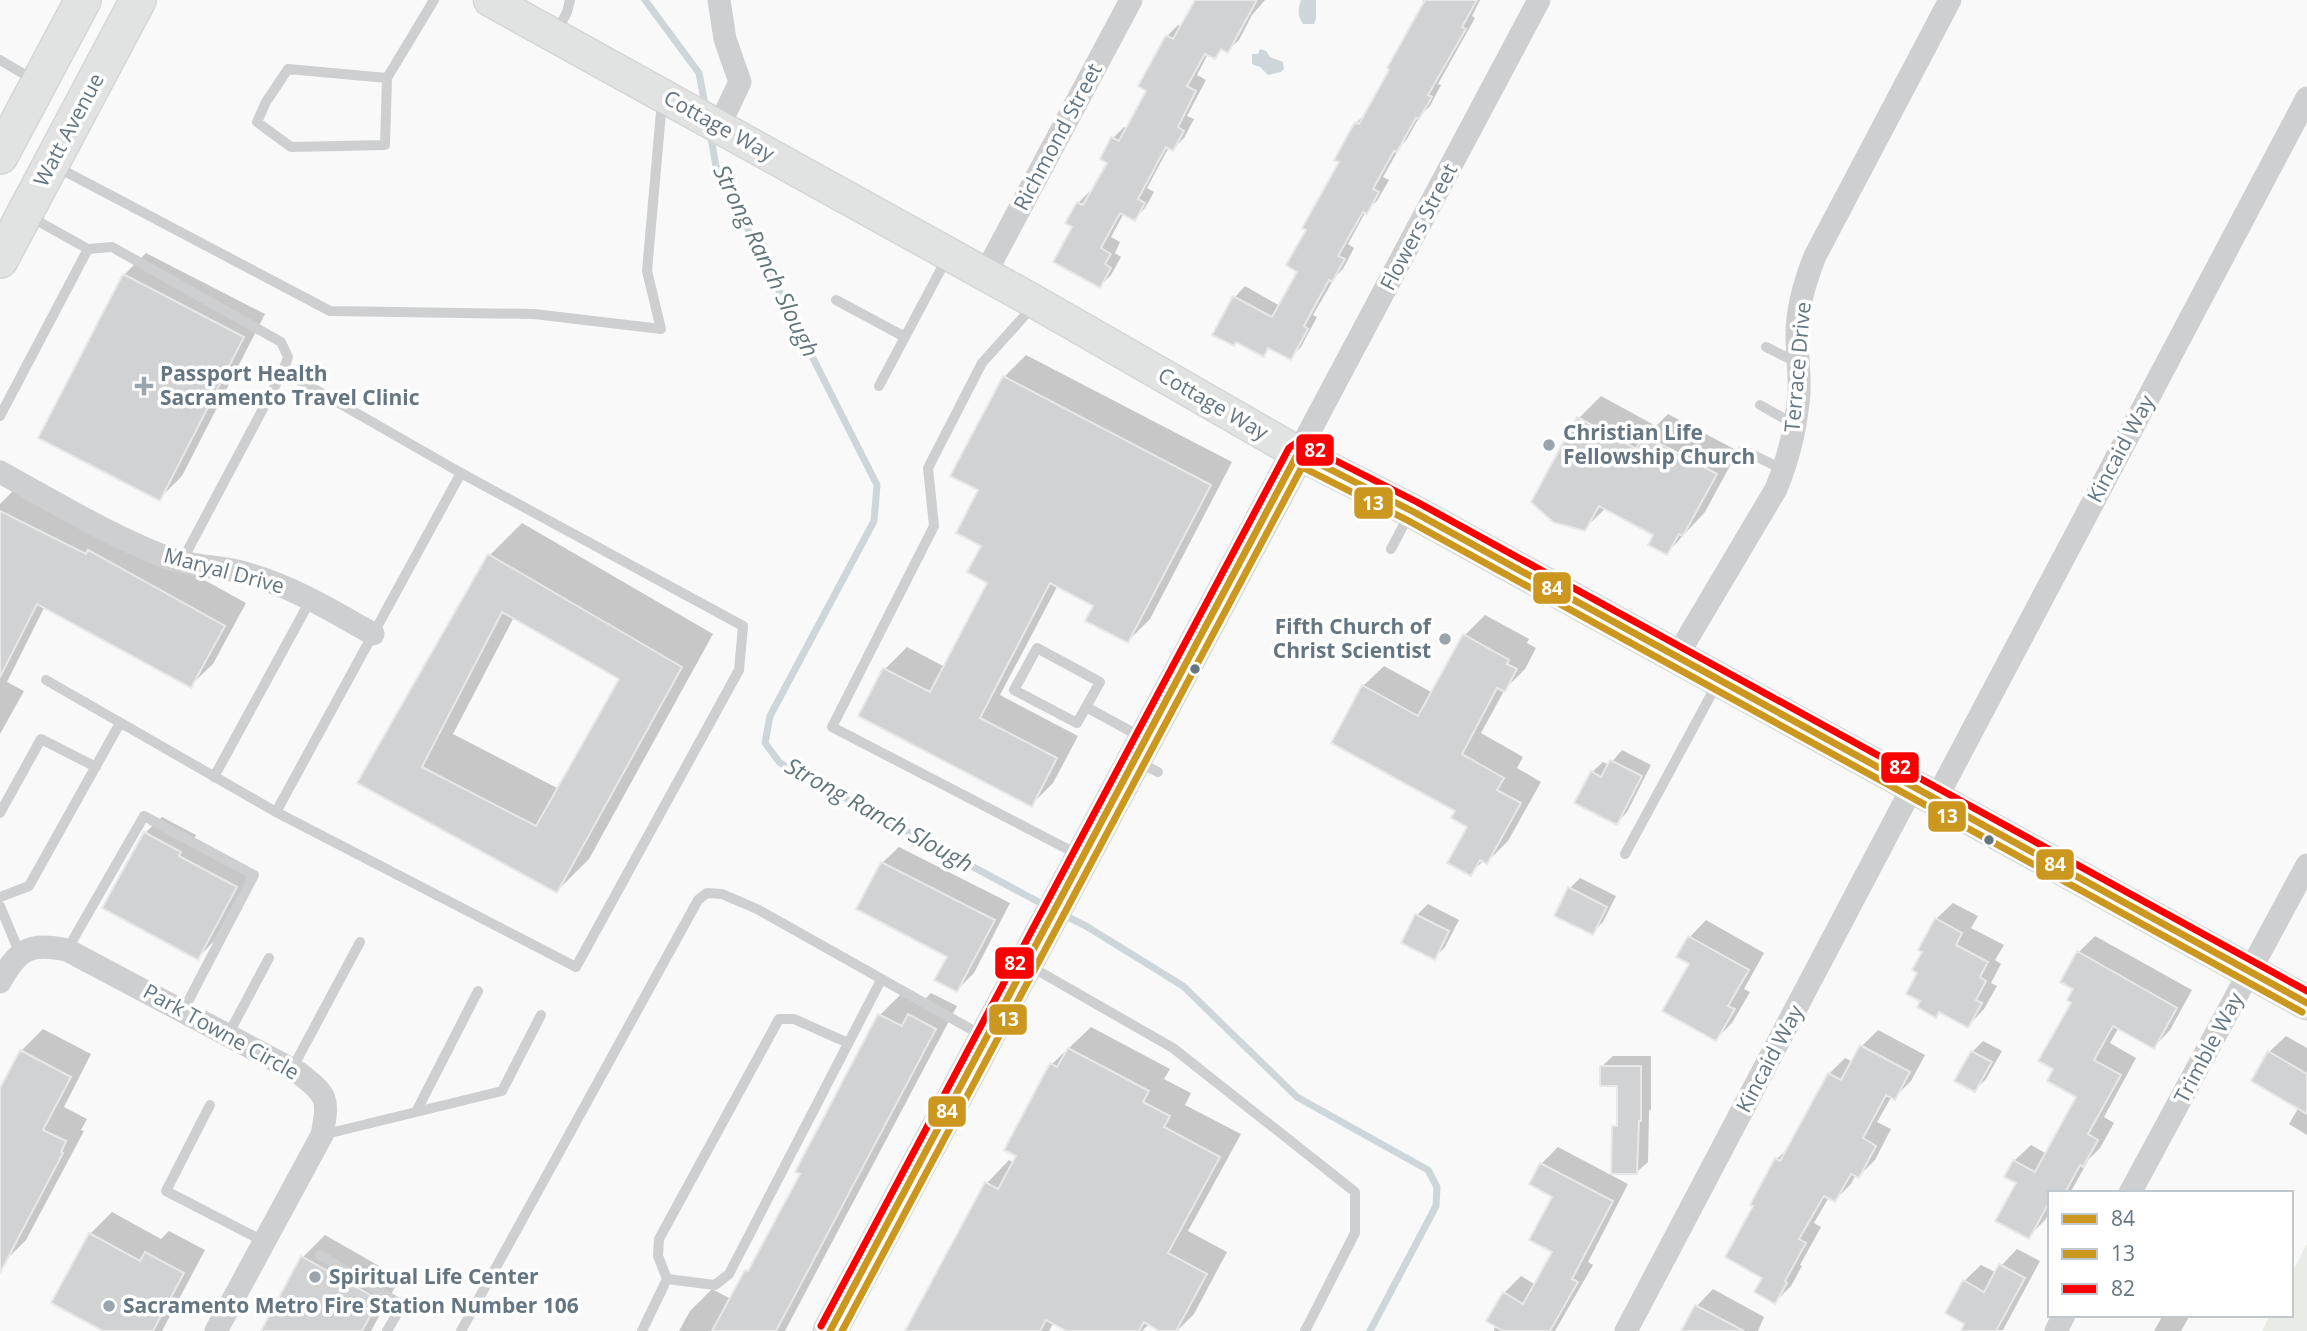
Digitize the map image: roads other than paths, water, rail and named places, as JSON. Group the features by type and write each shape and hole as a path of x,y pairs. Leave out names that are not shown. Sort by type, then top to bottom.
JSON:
{"main road":[{"path":"0,156 83,0"},
{"name":"Watt Avenue","path":"0,260 138,0"}],"street":[{"name":"Cottage Way","path":"490,0 1037,303 1298,453 1412,511 2307,1003"},
{"path":"719,0 725,39 740,82 719,126"},
{"name":"Richmond Street","path":"985,274 1130,0"},
{"name":"Flowers Street","path":"1298,453 1539,0"},
{"name":"Terrace Drive","path":"1676,656 1776,489 1784,470 1796,425 1799,392 1799,312 1815,256 1950,0"},
{"name":"Kincaid Way","path":"1626,1331 2307,98"},
{"path":"830,1331 1083,857 1146,757 1298,453"},
{"name":"Maryal Drive","path":"0,472 139,546 172,559 246,574 312,598 373,634"},
{"name":"Trimble Way","path":"2131,1191 2307,865"},
{"name":"Park Towne Circle","path":"20,954 41,945 67,950 292,1069 320,1090 327,1107 322,1135 216,1331"},
{"path":"0,982 20,954"}],"lane":[{"path":"387,78 288,69 266,102 257,122 291,147 385,145 387,78 433,0"},
{"path":"555,36 570,0"},
{"path":"0,61 38,83"},
{"path":"52,164 330,311 534,314 661,329 647,271 669,99"},
{"path":"25,213 88,249 112,247 281,342 288,357 181,561"},
{"path":"0,416 88,249"},
{"path":"879,386 949,254"},
{"path":"836,300 905,337"},
{"path":"1037,303 982,363 928,468 934,526 832,727 1083,857"},
{"path":"1766,347 1798,364"},
{"path":"46,680 276,812 576,967 739,670 743,626 283,371"},
{"path":"1760,405 1796,425"},
{"path":"1744,450 1784,470"},
{"path":"276,812 461,472"},
{"path":"1391,549 1412,511"},
{"path":"214,777 312,598"},
{"path":"1037,648 1100,682 1086,707 1077,723 1014,690 1037,648"},
{"path":"1625,854 1720,680"},
{"path":"1086,707 1146,757"},
{"path":"0,897 29,886 120,723"},
{"path":"0,813 41,739 96,767"},
{"path":"67,950 144,816 254,875 183,1011"},
{"path":"461,1331 698,900 706,893 722,894 757,909 986,1038"},
{"path":"0,906 20,954"},
{"path":"292,1069 360,942"},
{"path":"228,1035 269,958"},
{"path":"1026,963 1173,1048 1354,1192 1354,1233 1305,1331"},
{"path":"667,1279 715,1285 729,1274 881,980"},
{"path":"416,1112 478,991"},
{"path":"322,1135 502,1091 541,1015"},
{"path":"642,1331 667,1279 657,1256 659,1239 779,1019 794,1019 848,1043"},
{"path":"210,1105 166,1191 265,1242"},
{"path":"320,1255 402,1305 387,1331"}],"waterway":[{"name":"Strong Ranch Slough","path":"645,0 699,73 706,110"},
{"name":"Strong Ranch Slough","path":"710,132 716,166 877,485 874,521 770,716 765,743 780,763 1046,906"},
{"name":"Strong Ranch Slough","path":"1060,913 1183,986 1297,1097 1428,1170 1437,1187 1436,1206 1370,1331"}],"place":[{"name":"Passport Health Sacramento Travel Clinic","path":"144,386"},
{"name":"Christian Life Fellowship Church","path":"1549,445"},
{"name":"Fifth Church of Christ Scientist","path":"1445,639"},
{"name":"Spiritual Life Center","path":"315,1277"},
{"name":"Sacramento Metro Fire Station Number 106","path":"109,1306"}]}
